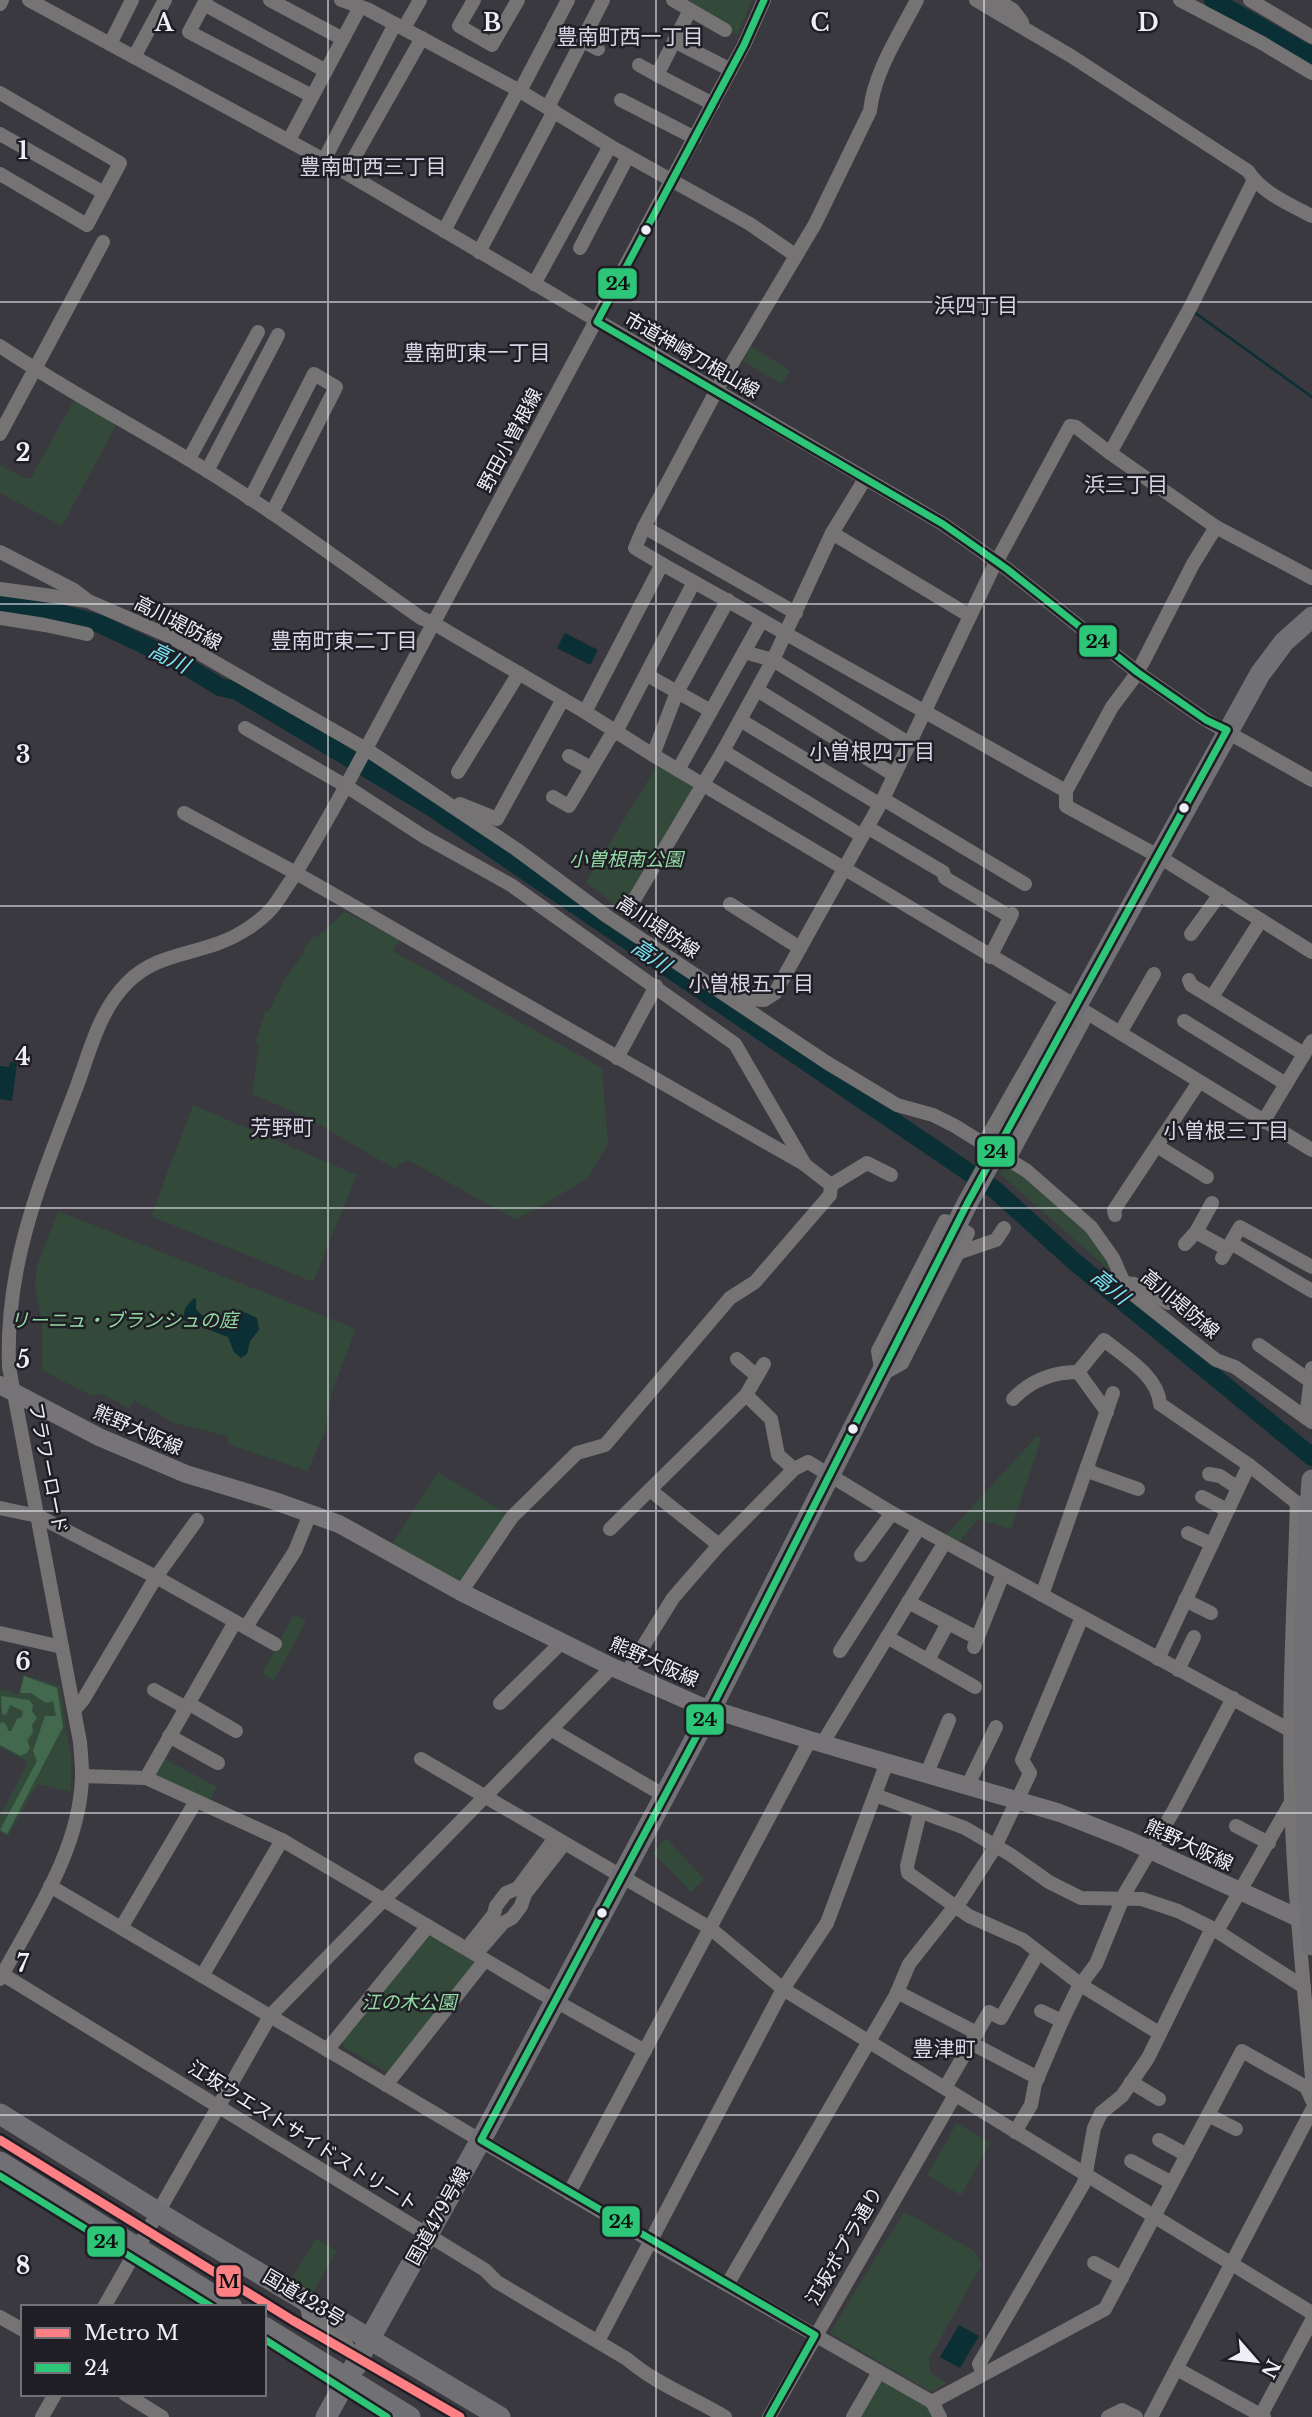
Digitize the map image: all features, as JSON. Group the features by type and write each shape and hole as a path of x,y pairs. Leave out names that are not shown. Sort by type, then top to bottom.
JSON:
{"highway":[{"name":"国道479号線","path":"326,2417 481,2140 665,1796 882,1374 950,1252 1016,1115 1227,730 1271,658 1295,631 1312,617"},
{"path":"1312,1479 1304,1623 1303,1723 1304,1810 1312,1945"},
{"name":"国道423号","path":"0,2114 499,2417"},
{"path":"0,2128 264,2290 481,2417"},
{"path":"0,2162 229,2305"},
{"path":"0,2176 209,2305"},
{"path":"266,2328 410,2417"},
{"path":"266,2340 387,2417"}],"main road":[{"name":"熊野大阪線","path":"7,1389 99,1437 186,1474 339,1524 461,1592 619,1670 711,1709 968,1785 1100,1828 1305,1921"}],"street":[{"name":"市道神崎刀根山線","path":"29,0 346,172 943,524 1137,671 1206,719 1312,780"},
{"path":"110,44 132,0"},
{"path":"134,57 165,0"},
{"path":"270,0 343,39"},
{"path":"341,0 366,5 520,91 610,146 750,224 795,255"},
{"path":"324,160 400,26 419,0"},
{"path":"474,0 459,26 492,45 519,0"},
{"path":"444,231 568,0"},
{"path":"479,251 603,0"},
{"path":"673,0 725,30"},
{"name":"野田小曽根線","path":"346,786 695,138 764,0"},
{"path":"917,0 881,71 872,94 870,111 815,224 717,391 635,548 1066,791"},
{"path":"976,0 1027,29 1248,171 1254,180 1287,203 1312,216"},
{"path":"998,0 1013,10 1027,29"},
{"path":"1180,0 1312,73"},
{"path":"1250,0 1312,37"},
{"path":"312,96 189,32 205,2 326,71"},
{"path":"289,140 343,39 366,5"},
{"path":"657,75 690,10"},
{"path":"554,26 598,49"},
{"path":"346,172 422,38"},
{"path":"674,41 731,70"},
{"path":"639,65 713,104"},
{"path":"0,93 120,163 87,225 0,174"},
{"path":"621,100 695,138"},
{"path":"0,134 104,193"},
{"path":"534,285 610,146"},
{"path":"580,247 628,156"},
{"path":"1110,453 1191,306 1254,180"},
{"path":"0,434 103,242"},
{"path":"189,460 258,332"},
{"path":"207,471 278,335"},
{"path":"0,346 35,370 207,471 272,513 421,618 586,712 653,755 1120,1032 1312,1150"},
{"path":"250,499 314,374 336,387 272,513"},
{"path":"729,997 764,1000 775,993 881,801 996,562 1070,426 1076,427 1216,527 1312,578"},
{"path":"628,910 704,785 757,690 832,533 865,479"},
{"path":"645,527 796,613"},
{"path":"1216,527 1193,564 1137,671 1111,707 1066,791 1066,806 1158,856 1312,952"},
{"path":"832,533 970,616"},
{"path":"0,552 74,590 88,601"},
{"path":"586,712 662,564"},
{"path":"553,797 569,806 610,737 616,732 694,582"},
{"name":"高川堤防線","path":"0,589 88,601 169,636 366,749 451,804 608,917 826,1062 897,1105 933,1115 1027,1171 1091,1227 1134,1295 1216,1360 1235,1367 1309,1420"},
{"path":"653,755 677,692 728,600"},
{"path":"0,618 87,634"},
{"path":"678,770 762,620"},
{"path":"744,652 773,660 909,744"},
{"path":"458,772 519,673"},
{"path":"647,674 711,711"},
{"path":"757,690 894,775"},
{"path":"451,804 469,806 497,819 563,699"},
{"path":"740,720 1025,884"},
{"path":"245,727 346,786 423,836 511,885 736,1044 804,1164"},
{"path":"723,751 864,832 943,872 944,878 1008,914 990,957"},
{"path":"569,756 591,768"},
{"name":"フラワーロード","path":"1,1976 50,1886 70,1842 82,1776 80,1742 38,1516 7,1389 8,1335 19,1251 35,1196 105,1012 128,982 150,965 174,954 219,943 245,930 272,909 346,786"},
{"path":"184,813 296,873 804,1164 831,1185"},
{"path":"1191,934 1220,894"},
{"path":"730,904 800,948"},
{"path":"1212,997 1261,920"},
{"path":"1120,1032 1154,974"},
{"path":"1189,980 1191,985 1212,997 1308,1047 1263,1122"},
{"path":"617,1058 656,986"},
{"path":"984,1143 1060,1009 1076,1006"},
{"path":"1009,1159 1083,1022 1076,1006"},
{"path":"1184,1021 1286,1084"},
{"path":"1115,1215 1114,1210 1199,1083"},
{"path":"1157,1146 1207,1177"},
{"path":"831,1185 867,1163 891,1175"},
{"path":"461,1592 512,1517 578,1453 605,1445 730,1298 755,1282 830,1195 831,1185"},
{"path":"1185,1244 1196,1232 1212,1203"},
{"path":"882,1374 878,1351 945,1221 968,1233 950,1252"},
{"path":"1227,1250 1240,1227 1312,1267"},
{"path":"950,1252 996,1240 1004,1228"},
{"path":"1196,1232 1312,1291"},
{"path":"1124,1283 1134,1284 1168,1303"},
{"path":"1078,1372 1104,1340 1154,1383 1160,1404 1249,1465 1312,1514"},
{"path":"1259,1345 1311,1375 1309,1420"},
{"path":"610,1529 746,1395 760,1370 737,1359"},
{"path":"1013,1399 1027,1384 1063,1372 1078,1372"},
{"path":"1078,1372 1107,1412"},
{"path":"1042,1595 1113,1393"},
{"path":"746,1395 771,1419 778,1455 794,1469"},
{"path":"105,2305 270,2016 485,1796 552,1730 619,1670 673,1598 719,1545 794,1469 808,1462 891,1513 1312,1741"},
{"path":"1157,1659 1249,1465"},
{"path":"1087,1467 1093,1473 1138,1489"},
{"path":"1209,1474 1220,1476 1238,1488"},
{"path":"650,1490 719,1545"},
{"path":"1202,1497 1227,1510"},
{"path":"1297,1503 1290,1731 1291,1803 1305,1921 1304,1987 1312,2078"},
{"path":"0,1508 38,1516 156,1577 275,1644"},
{"path":"861,1555 891,1513"},
{"path":"146,1778 187,1706 295,1551 310,1514"},
{"path":"74,1710 83,1700 156,1577 197,1520"},
{"path":"840,1651 919,1528"},
{"path":"1188,1533 1212,1544"},
{"path":"569,2193 710,1928 816,1742 887,1637 945,1542"},
{"path":"908,1602 948,1623 975,1642 1003,1574"},
{"path":"1185,1600 1211,1613"},
{"path":"727,2285 897,1992 909,1964 951,1910 956,1908 995,1846 1030,1773 1022,1760 1082,1618"},
{"path":"928,1660 948,1623"},
{"path":"0,1633 62,1647"},
{"path":"887,1637 975,1687"},
{"path":"1178,1670 1194,1637"},
{"path":"500,1703 562,1642"},
{"path":"154,1690 181,1705 193,1706 236,1731"},
{"path":"1016,2132 1031,2105 1032,2091 1062,2021 1100,1955 1122,1898 1174,1810 1233,1698"},
{"path":"927,1773 950,1720"},
{"path":"968,1785 996,1727"},
{"path":"552,1730 665,1796"},
{"path":"170,1736 218,1763"},
{"path":"421,1759 710,1928 783,1989 1312,2313"},
{"path":"598,2341 783,1989 827,1923 887,1762"},
{"path":"82,1776 146,1778 282,1840 645,2051"},
{"path":"875,1795 965,1828 1049,1882 1081,1898 1122,1898 1157,1903 1214,1930 1304,1987"},
{"path":"121,1928 196,1801"},
{"path":"983,2375 979,2364 1084,2183 1094,2128 1101,2113 1122,2095 1148,2058 1158,2033 1214,1930 1241,1892 1291,1803"},
{"path":"920,1812 907,1871 956,1908 995,1929 1023,1940 1082,1985 1158,2033"},
{"path":"1236,1826 1269,1843"},
{"path":"202,1976 282,1840"},
{"path":"386,2085 476,1954 521,1906 524,1894 560,1841"},
{"path":"50,1886 569,2193 932,2402 940,2417"},
{"path":"327,2050 428,1926"},
{"path":"974,2038 989,2012 1001,2018 1038,1953"},
{"name":"江坂ウエストサイドストリート","path":"1,1976 485,2270 497,2282 598,2341 678,2393 696,2399 725,2417"},
{"path":"897,1992 1038,2078"},
{"path":"1041,2011 1062,2021"},
{"name":"江坂ポプラ通り","path":"769,2417 950,2092 974,2038"},
{"path":"932,2402 1105,2309 1242,2051 1306,2087 1312,2100"},
{"path":"1131,2082 1158,2099"},
{"path":"1152,2417 1312,2110"},
{"path":"1208,2115 1236,2129"},
{"path":"1159,2140 1187,2155"},
{"path":"1131,2161 1172,2183"},
{"path":"1094,2263 1122,2278"},
{"path":"305,2299 311,2324 346,2344 365,2382 417,2417"},
{"path":"0,2316 21,2329"},
{"path":"1177,2369 1263,2416 1312,2319"},
{"path":"853,2417 879,2372"},
{"path":"42,2417 54,2396"},
{"path":"128,2396 162,2417"},
{"path":"1108,2417 1122,2410 1136,2417"}],"green space":[{"path":"689,0 752,0 737,35 686,5"},
{"path":"751,346 790,371 782,384 743,361"},
{"path":"74,400 117,423 62,526 0,493 0,465 27,479 31,478"},
{"name":"小曽根南公園","path":"658,764 691,784 693,791 622,909 586,882"},
{"path":"345,911 399,940 393,951 602,1068 608,1144 588,1178 515,1219 408,1160 395,1169 310,1119 252,1094 259,1044 255,1043 266,1010 269,1011 285,979 305,951 303,949 315,935 317,937"},
{"path":"193,1105 357,1175 313,1282 151,1216"},
{"path":"1006,1164 1025,1176 1088,1232 1112,1265 1108,1269 1000,1174"},
{"name":"リーニュ・ブランシュの庭","path":"58,1211 356,1329 332,1391 326,1430 307,1471 228,1444 228,1436 174,1423 134,1400 129,1408 102,1394 92,1396 42,1370 42,1321 35,1289 37,1266"},
{"path":"1037,1436 1041,1439 1011,1529 978,1519 959,1542 946,1535"},
{"path":"438,1472 508,1515 462,1582 456,1583 391,1546"},
{"path":"294,1614 306,1621 274,1680 262,1674"},
{"path":"23,1675 60,1686 66,1727 54,1751 66,1729 71,1757 71,1792 37,1784 8,1836 0,1832 0,1817 28,1762 0,1747 0,1689 19,1694"},
{"path":"24,1676 57,1688 63,1727 7,1834 0,1830 37,1761 33,1751 45,1716 56,1716 53,1701 46,1703 31,1693 20,1693"},
{"path":"1,1696 29,1700 33,1705 32,1711 37,1718 32,1725 33,1733 27,1740 30,1748 21,1756 0,1745 0,1723 3,1722 8,1731 11,1731 17,1719 22,1717 23,1711 10,1705 6,1715 2,1714"},
{"path":"163,1758 217,1787 209,1802 153,1774"},
{"path":"666,1838 704,1879 691,1892 653,1853"},
{"name":"江の木公園","path":"432,1933 474,1957 476,1964 391,2070 385,2071 344,2047 342,2040 426,1934"},
{"path":"957,2123 991,2143 961,2195 927,2175"},
{"path":"904,2212 973,2250 982,2264 929,2359 930,2372 946,2383 931,2392 830,2333"},
{"path":"316,2238 337,2251 313,2292 291,2279"},
{"path":"885,2379 927,2403 934,2417 858,2417 878,2382"}],"water":[{"path":"565,633 598,650 590,665 557,648"},
{"path":"10,1062 17,1063 12,1101 0,1099 0,1066 9,1067"},
{"path":"194,1298 196,1309 206,1317 214,1318 236,1311 257,1318 259,1330 250,1341 247,1354 241,1358 234,1352 228,1337 183,1320 185,1308"},
{"path":"959,2325 979,2336 960,2368 940,2357"}],"waterway":[{"path":"1213,0 1312,56"},
{"path":"1194,312 1312,397"},
{"name":"高川","path":"0,603 49,610 100,624 174,659 220,687 237,691 434,809 995,1190 1076,1263 1312,1457"}],"metro line":[{"name":"M","path":"0,2140 292,2320 460,2417"}],"transit line":[{"name":"24","path":"764,0 744,45 597,322 943,524 1007,569 1137,672 1206,720 1227,730 967,1204 711,1709 481,2140 815,2335 769,2417"},
{"name":"24","path":"0,2176 209,2305"},
{"name":"24","path":"266,2340 387,2417"}],"district":[{"name":"豊南町西一丁目","path":"630,37"},
{"name":"豊南町西三丁目","path":"373,167"},
{"name":"浜四丁目","path":"976,306"},
{"name":"豊南町東一丁目","path":"477,353"},
{"name":"浜三丁目","path":"1126,485"},
{"name":"豊南町東二丁目","path":"344,641"},
{"name":"小曽根四丁目","path":"872,752"},
{"name":"小曽根五丁目","path":"751,984"},
{"name":"芳野町","path":"282,1128"},
{"name":"小曽根三丁目","path":"1226,1131"},
{"name":"豊津町","path":"944,2049"}]}
